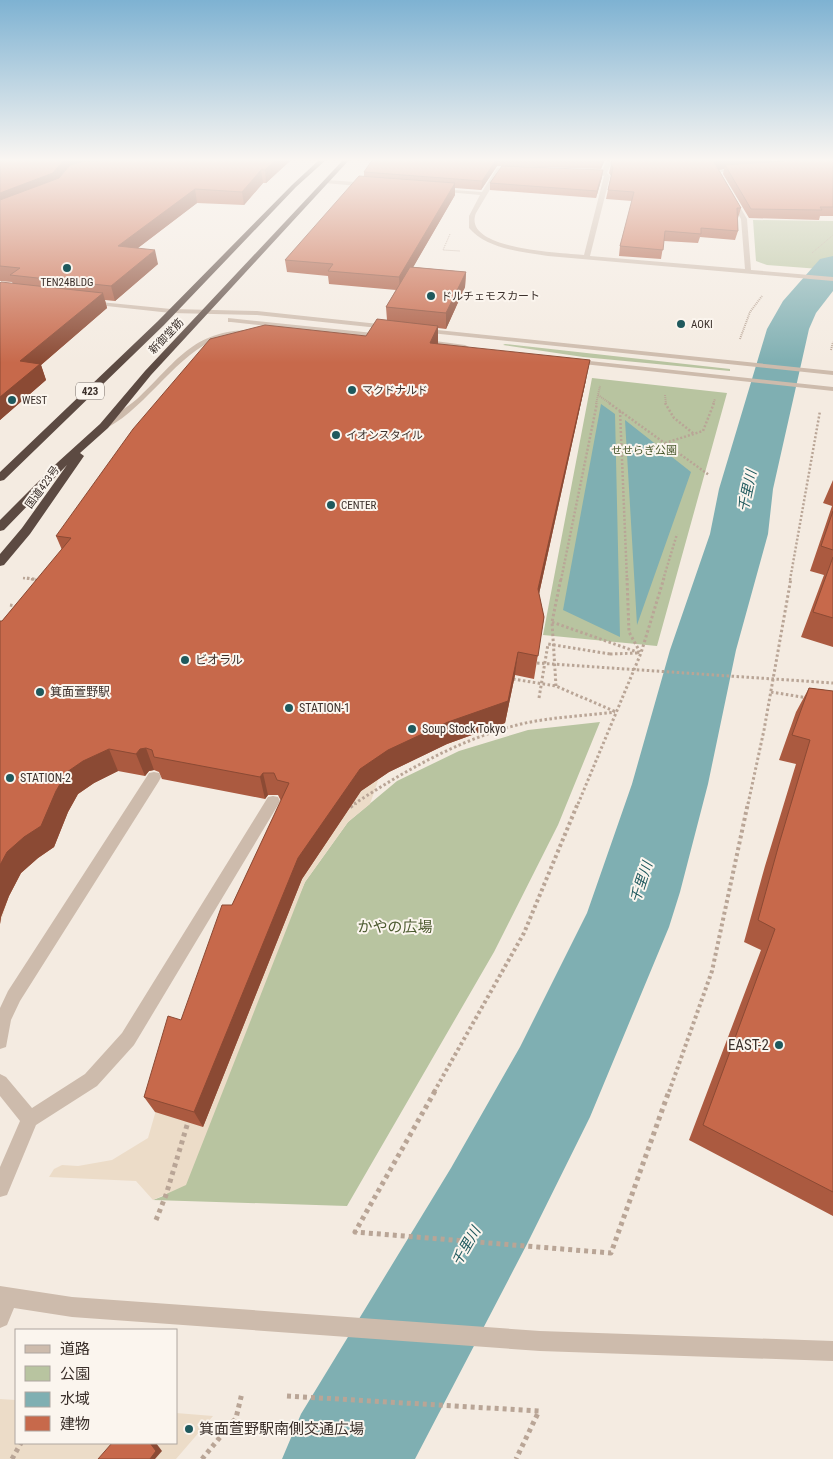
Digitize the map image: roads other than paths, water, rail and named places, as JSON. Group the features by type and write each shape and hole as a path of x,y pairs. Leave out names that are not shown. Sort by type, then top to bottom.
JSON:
{"highway":[{"name":"新御堂筋","path":"3,475 171,311 254,227"},
{"name":"新御堂筋","path":"0,527 62,464 104,426 148,373 285,227"},
{"name":"国道423号","path":"0,562 26,530 82,452 104,426"}],"street":[{"path":"473,227 481,236 500,245 518,250 587,258 833,279"},
{"path":"587,258 595,227"},
{"path":"745,227 748,272"},
{"path":"78,302 171,311 257,313 396,327"},
{"path":"205,313 225,320 395,337"},
{"path":"416,329 833,373"},
{"path":"104,426 117,420 138,402 187,353 203,342 215,337 234,333 261,332 386,343"},
{"path":"416,342 478,349"},
{"path":"569,360 833,389"},
{"path":"0,1041 3,1019 14,996 154,777"},
{"path":"0,1188 30,1119 91,1080 128,1039 273,800"},
{"path":"0,1083 30,1119"},
{"path":"0,1318 4,1297 72,1307 540,1341 833,1351"}],"water":[{"path":"601,404 615,414 620,637 563,610"},
{"path":"625,420 691,472 637,625"}],"waterway":[{"name":"千里川","path":"346,1459 489,1206 555,1082 625,927 638,892 670,784 703,650 739,534 746,489 788,329 797,310 833,267"}],"place":[{"name":"TEN24BLDG","path":"67,268"},
{"name":"ドルチェモスカート","path":"431,296"},
{"name":"AOKI","path":"681,324"},
{"name":"マクドナルド","path":"352,390"},
{"name":"WEST","path":"12,400"},
{"name":"イオンスタイル","path":"336,435"},
{"name":"CENTER","path":"331,505"},
{"name":"ビオラル","path":"185,660"},
{"name":"箕面萱野駅","path":"40,692"},
{"name":"STATION-1","path":"289,708"},
{"name":"Soup Stock Tokyo","path":"412,729"},
{"name":"STATION-2","path":"10,778"},
{"name":"EAST-2","path":"779,1045"},
{"name":"箕面萱野駅南側交通広場","path":"189,1429"}],"park label":[{"name":"せせらぎ公園","path":"644,450"},
{"name":"かやの広場","path":"395,927"}]}
